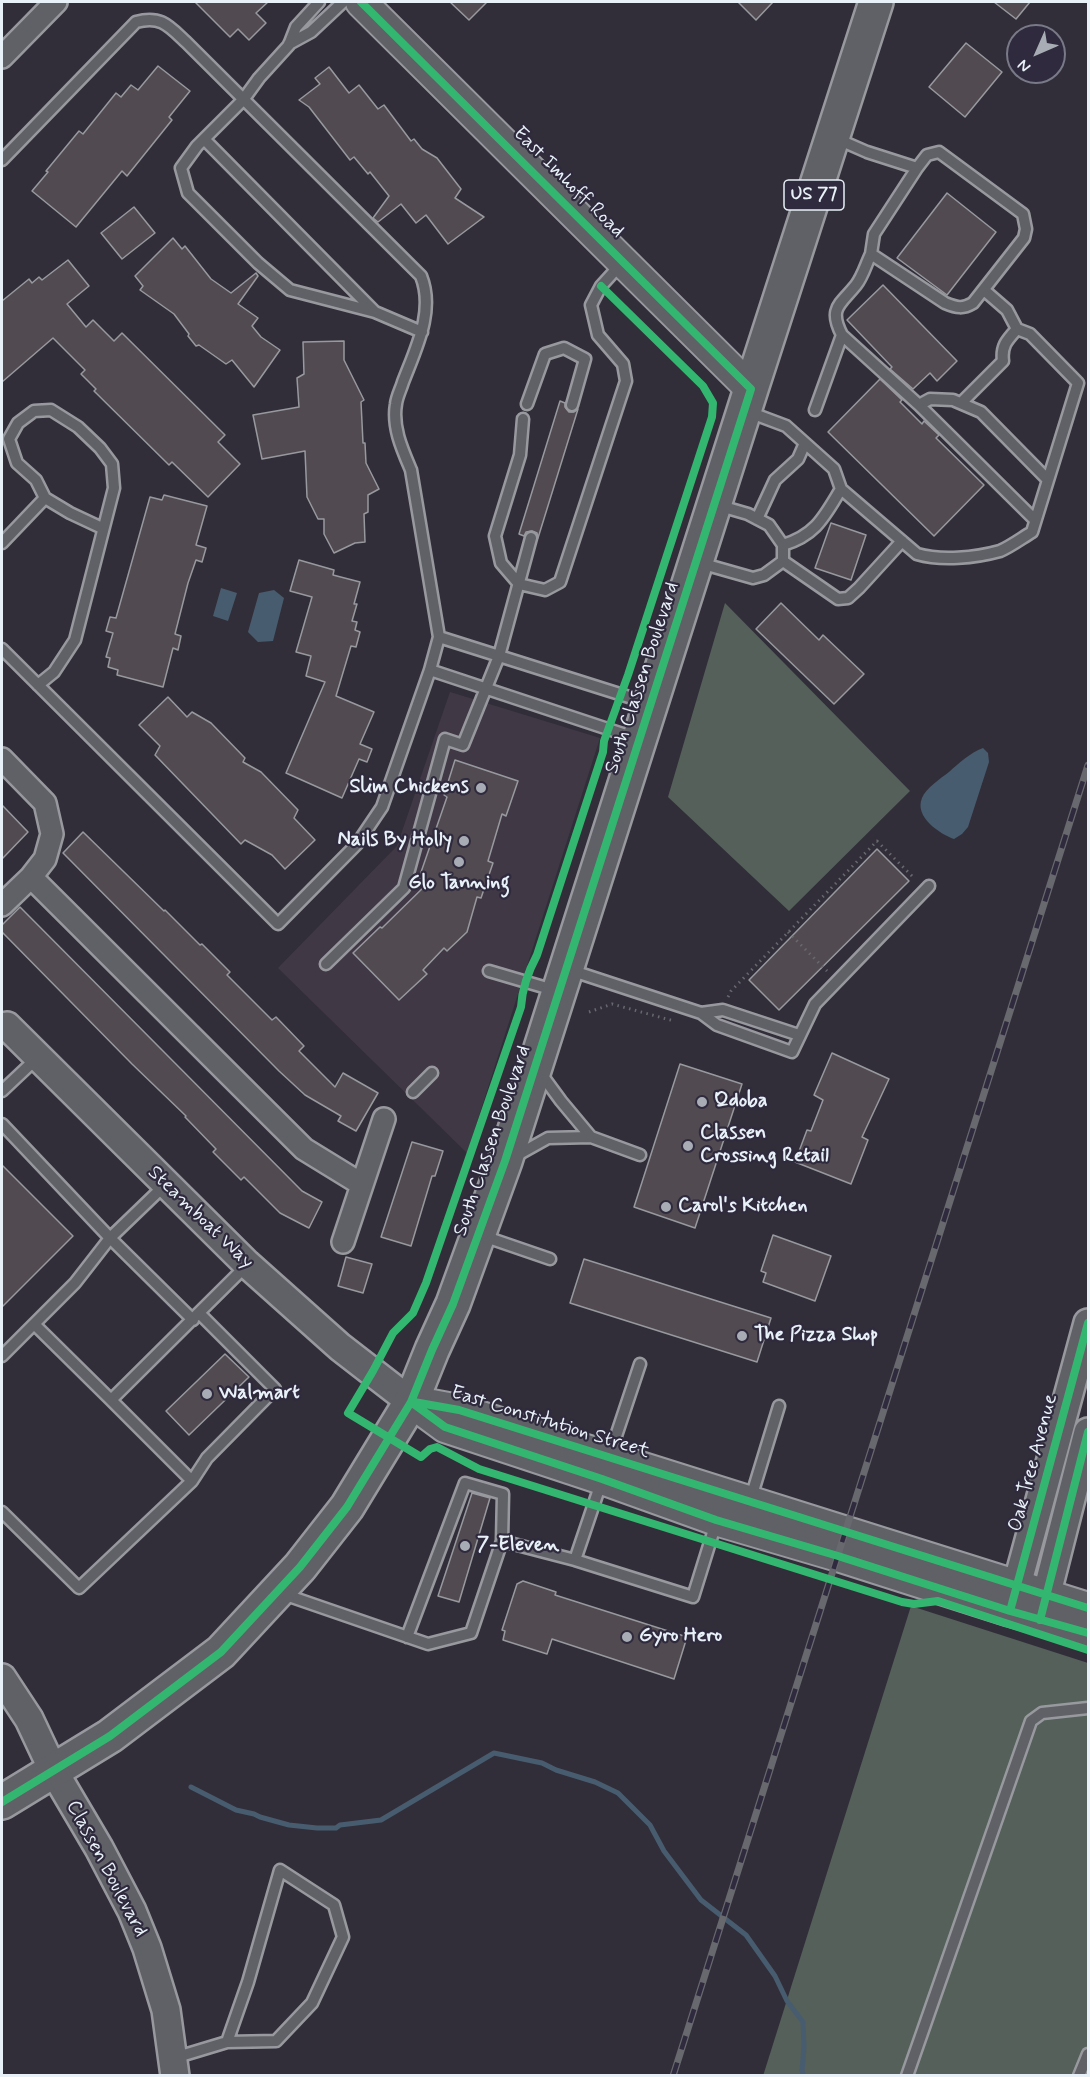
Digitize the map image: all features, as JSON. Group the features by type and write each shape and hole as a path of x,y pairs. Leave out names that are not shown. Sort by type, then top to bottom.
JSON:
{"main road":[{"name":"East Imhoff Road","path":"361,2 623,261 748,400"},
{"name":"South Classen Boulevard","path":"53,1770 110,1736 221,1652 300,1567 347,1508 411,1402 453,1304 505,1161 876,2"},
{"name":"East Constitution Street","path":"411,1402 445,1427 606,1468 750,1501 1013,1598"},
{"name":"East Constitution Street","path":"606,1468 716,1520 838,1556 1043,1607 1089,1632"},
{"name":"East Constitution Street","path":"1043,1607 1089,1608"},
{"name":"US 77","path":"2,1802 53,1770"}],"street":[{"path":"2,57 56,2"},
{"path":"2,759 45,803 52,834 45,859 32,877 2,905"},
{"path":"32,877 304,1149 361,1184"},
{"name":"Steamboat Way","path":"4,1024 247,1264 340,1347 411,1402"},
{"path":"343,1242 384,1119"},
{"name":"Oak Tree Avenue","path":"1013,1598 1081,1383 1089,1323"},
{"path":"1043,1607 1089,1432"},
{"name":"Classen Boulevard","path":"2,1678 29,1719 53,1770 99,1848 132,1911 147,1948 166,2010 175,2067"}],"lane":[{"path":"319,2 296,27 289,44 243,100 204,139 181,168 188,193 224,231 290,290 375,312 422,332"},
{"path":"289,44 316,28 343,2"},
{"path":"2,160 136,22 149,18 165,23 421,276 426,289 427,303 422,332 396,403 396,426 411,470 439,637 430,670 382,807 357,844 278,924 2,649"},
{"path":"832,137 867,152 917,168"},
{"path":"204,139 375,312"},
{"path":"871,254 945,303 965,308 973,303 984,290 1024,238 1026,229 1023,214 939,152 927,155 874,234 871,254 858,283 835,313 835,322 842,334 919,405 1035,520"},
{"path":"523,420 520,455 495,536 501,563 519,584 545,590 560,582 626,381 623,364 598,335 591,304 601,286 623,261"},
{"path":"748,400 786,426 834,469 841,489 917,554 932,558 959,558 1001,550 1032,532 1078,382 1030,334 1017,329 1007,310 984,290"},
{"path":"961,403 1003,361 1004,343 1017,329"},
{"path":"815,410 842,334"},
{"path":"527,404 544,354 564,348 585,359 572,405"},
{"path":"919,405 930,399 952,400 981,412 1047,480"},
{"path":"38,685 54,672 75,640 114,488 112,464 100,448 78,427 51,410 34,411 18,423 9,439 17,463 36,480 45,498 102,528"},
{"path":"757,519 775,480 798,459 805,443"},
{"path":"783,545 794,542 813,531 841,489"},
{"path":"2,543 45,498"},
{"path":"716,505 748,514 769,525 783,545 783,561"},
{"path":"326,964 404,888 445,739 463,745 499,656 531,538"},
{"path":"783,561 838,599 848,598 902,541"},
{"path":"697,562 753,578 764,575 783,561"},
{"path":"439,637 652,704"},
{"path":"430,670 640,740"},
{"path":"701,1013 717,1025 792,1052 815,1004 925,885"},
{"path":"489,971 564,981 701,1013 723,1010 799,1035"},
{"path":"2,1091 37,1058"},
{"path":"536,1066 591,1137"},
{"path":"413,1092 432,1073"},
{"path":"2,1124 110,1238 275,1389 207,1458 192,1481 79,1588 2,1512"},
{"path":"505,1161 548,1138 591,1137 640,1155"},
{"path":"2,1356 75,1283 110,1238 165,1185"},
{"path":"479,1234 550,1259"},
{"path":"111,1400 247,1264"},
{"path":"34,1324 192,1481"},
{"path":"575,1560 640,1364"},
{"path":"750,1501 779,1407"},
{"path":"277,1592 407,1637 428,1644 471,1633 502,1541 503,1494 465,1482 407,1637"},
{"path":"502,1541 575,1560 693,1597 716,1520"},
{"path":"907,2076 1030,1721 1042,1713 1089,1708"},
{"path":"175,2067 227,2042 276,2041 312,2002 343,1937 334,1905 280,1870 248,1982 227,2042"},
{"path":"1079,2076 1089,2054"}],"path":[{"path":"723,1010 731,991 877,841 925,885"},
{"path":"788,932 831,974"},
{"path":"589,1012 612,1004 680,1023"}],"shaded area":[{"path":"725,603 910,791 789,911 668,797"},
{"path":"450,692 600,738 467,1153 278,968 397,846"},
{"path":"911,1606 1088,1663 1088,2075 763,2076"}],"water":[{"path":"221,588 237,593 228,621 213,616"},
{"path":"274,590 284,598 273,641 258,642 248,632 259,593"},
{"path":"983,748 988,753 989,762 968,827 954,839 936,829 925,818 922,812 922,798 934,784 965,758"}],"building":[{"path":"195,2 268,2 256,13 266,23 249,40 238,29 230,37"},
{"path":"450,2 487,2 469,20"},
{"path":"738,2 773,2 756,20"},
{"path":"994,2 1030,2 1016,19"},
{"path":"966,43 1002,72 965,117 929,87"},
{"path":"158,66 190,91 169,117 172,120 127,176 122,171 76,227 32,191 79,131 83,134 116,93 121,97 131,85 138,90"},
{"path":"329,67 349,93 359,85 378,109 384,105 411,141 414,139 422,149 437,158 461,189 455,198 484,217 448,244 426,215 416,223 401,204 378,222 373,218 389,196 370,172 368,174 354,157 350,160 309,107 299,100 320,84 315,78"},
{"path":"947,193 996,232 947,295 897,258"},
{"path":"134,207 155,233 122,259 101,233"},
{"path":"173,238 182,249 185,246 211,279 231,293 256,273 258,276 238,304 258,318 252,326 261,337 280,350 254,387 232,360 226,364 199,345 196,346 174,314 140,290 143,286 135,276"},
{"path":"68,260 89,286 67,304 86,327 93,320 114,341 122,333 225,435 218,442 240,464 208,497 172,462 169,465 94,391 96,389 81,374 85,370 53,338 2,382 2,301 29,279 32,283 39,277 42,280"},
{"path":"883,285 957,361 937,381 930,373 913,389 890,369 892,367 847,320"},
{"path":"344,341 344,360 364,400 361,402 366,463 379,489 368,495 368,512 364,514 365,542 355,543 334,553 324,534 324,519 318,519 307,497 305,451 262,459 253,415 299,407 297,378 304,374 303,342"},
{"path":"880,379 922,424 924,421 939,435 936,438 984,485 934,536 828,432"},
{"path":"560,401 565,403 569,412 578,409 538,538 537,533 532,531 526,532 524,536 519,534"},
{"path":"164,495 207,506 196,545 206,548 202,562 196,560 188,583 175,634 181,636 178,650 173,648 163,687 117,675 118,670 108,667 110,658 106,657 113,633 106,631 110,617 116,618 150,497 162,500"},
{"path":"831,523 866,535 851,580 815,568"},
{"path":"299,560 334,570 333,575 360,582 352,621 357,622 355,630 360,632 356,647 351,646 336,696 374,712 360,744 372,749 367,762 359,759 342,798 286,773 325,682 306,676 311,656 296,652 312,597 290,591"},
{"path":"781,603 819,640 823,635 864,674 834,704 756,629"},
{"path":"168,697 187,717 192,712 211,723 245,758 243,762 261,772 298,810 294,818 315,840 285,869 272,855 245,840 241,844 155,755 160,746 139,725"},
{"path":"455,760 518,781 506,816 502,814 488,861 493,863 481,898 477,897 467,932 447,951 444,948 423,970 427,974 399,1000 353,953 430,881 419,878 447,797 444,795"},
{"path":"2,805 28,832 2,859"},
{"path":"83,832 200,945 202,944 230,972 227,975 272,1020 276,1017 304,1046 299,1051 335,1087 343,1073 378,1093 356,1131 338,1121 341,1116 305,1095 279,1071 63,853"},
{"path":"877,849 909,881 779,1010 749,980"},
{"path":"20,907 302,1191 322,1202 309,1228 280,1213 244,1177 241,1180 213,1152 216,1149 186,1116 2,932 2,925"},
{"path":"832,1053 889,1079 862,1137 868,1140 851,1184 795,1162 807,1130 811,1131 823,1100 814,1095"},
{"name":"Classen Crossing Retail","path":"680,1064 742,1084 695,1228 634,1207"},
{"path":"412,1142 443,1151 435,1176 432,1176 411,1246 381,1237"},
{"path":"2,1165 73,1236 2,1307"},
{"path":"773,1235 831,1256 815,1301 763,1282 766,1273 761,1271"},
{"path":"346,1257 372,1264 363,1293 338,1286"},
{"path":"584,1259 771,1318 757,1362 570,1303"},
{"name":"Walmart","path":"225,1354 249,1377 189,1435 166,1411"},
{"name":"7-Eleven","path":"472,1493 490,1498 459,1602 438,1596"},
{"path":"523,1581 556,1592 555,1595 687,1637 674,1679 552,1639 547,1654 503,1640 505,1631 502,1630 517,1584"}],"waterway":[{"path":"191,1787 236,1810 260,1817 289,1825 336,1828 340,1825 381,1820 494,1753 542,1763 556,1770 595,1782 618,1793 650,1825 664,1851 701,1900 746,1935 775,1976 787,2001 803,2022 802,2071 804,2076"}],"railway":[{"path":"673,2076 1088,765"}],"cycle path":[{"path":"2,1802 110,1736 221,1652 300,1567 347,1507 411,1402 453,1304 505,1161 751,389 361,2"},
{"path":"601,286 703,386 713,403 712,417 628,675 604,741 603,752 537,955 526,980 521,1007 426,1283 413,1313 393,1333 348,1413 421,1457 430,1449 437,1447 479,1469 902,1602 914,1604 938,1601 1088,1650"},
{"path":"1010,1611 1088,1323"},
{"path":"411,1402 445,1427 716,1520 1088,1633"},
{"path":"414,1402 459,1410 1088,1608"},
{"path":"1040,1620 1088,1432"}],"place":[{"name":"Slim Chickens","path":"481,788"},
{"name":"Nails By Holly","path":"464,841"},
{"name":"Glo Tanning","path":"459,862"},
{"name":"Qdoba","path":"702,1102"},
{"name":"Classen Crossing Retail","path":"688,1146"},
{"name":"Carol's Kitchen","path":"666,1207"},
{"name":"The Pizza Shop","path":"742,1336"},
{"name":"Walmart","path":"207,1394"},
{"name":"7-Eleven","path":"465,1546"},
{"name":"Gyro Hero","path":"627,1637"}]}
